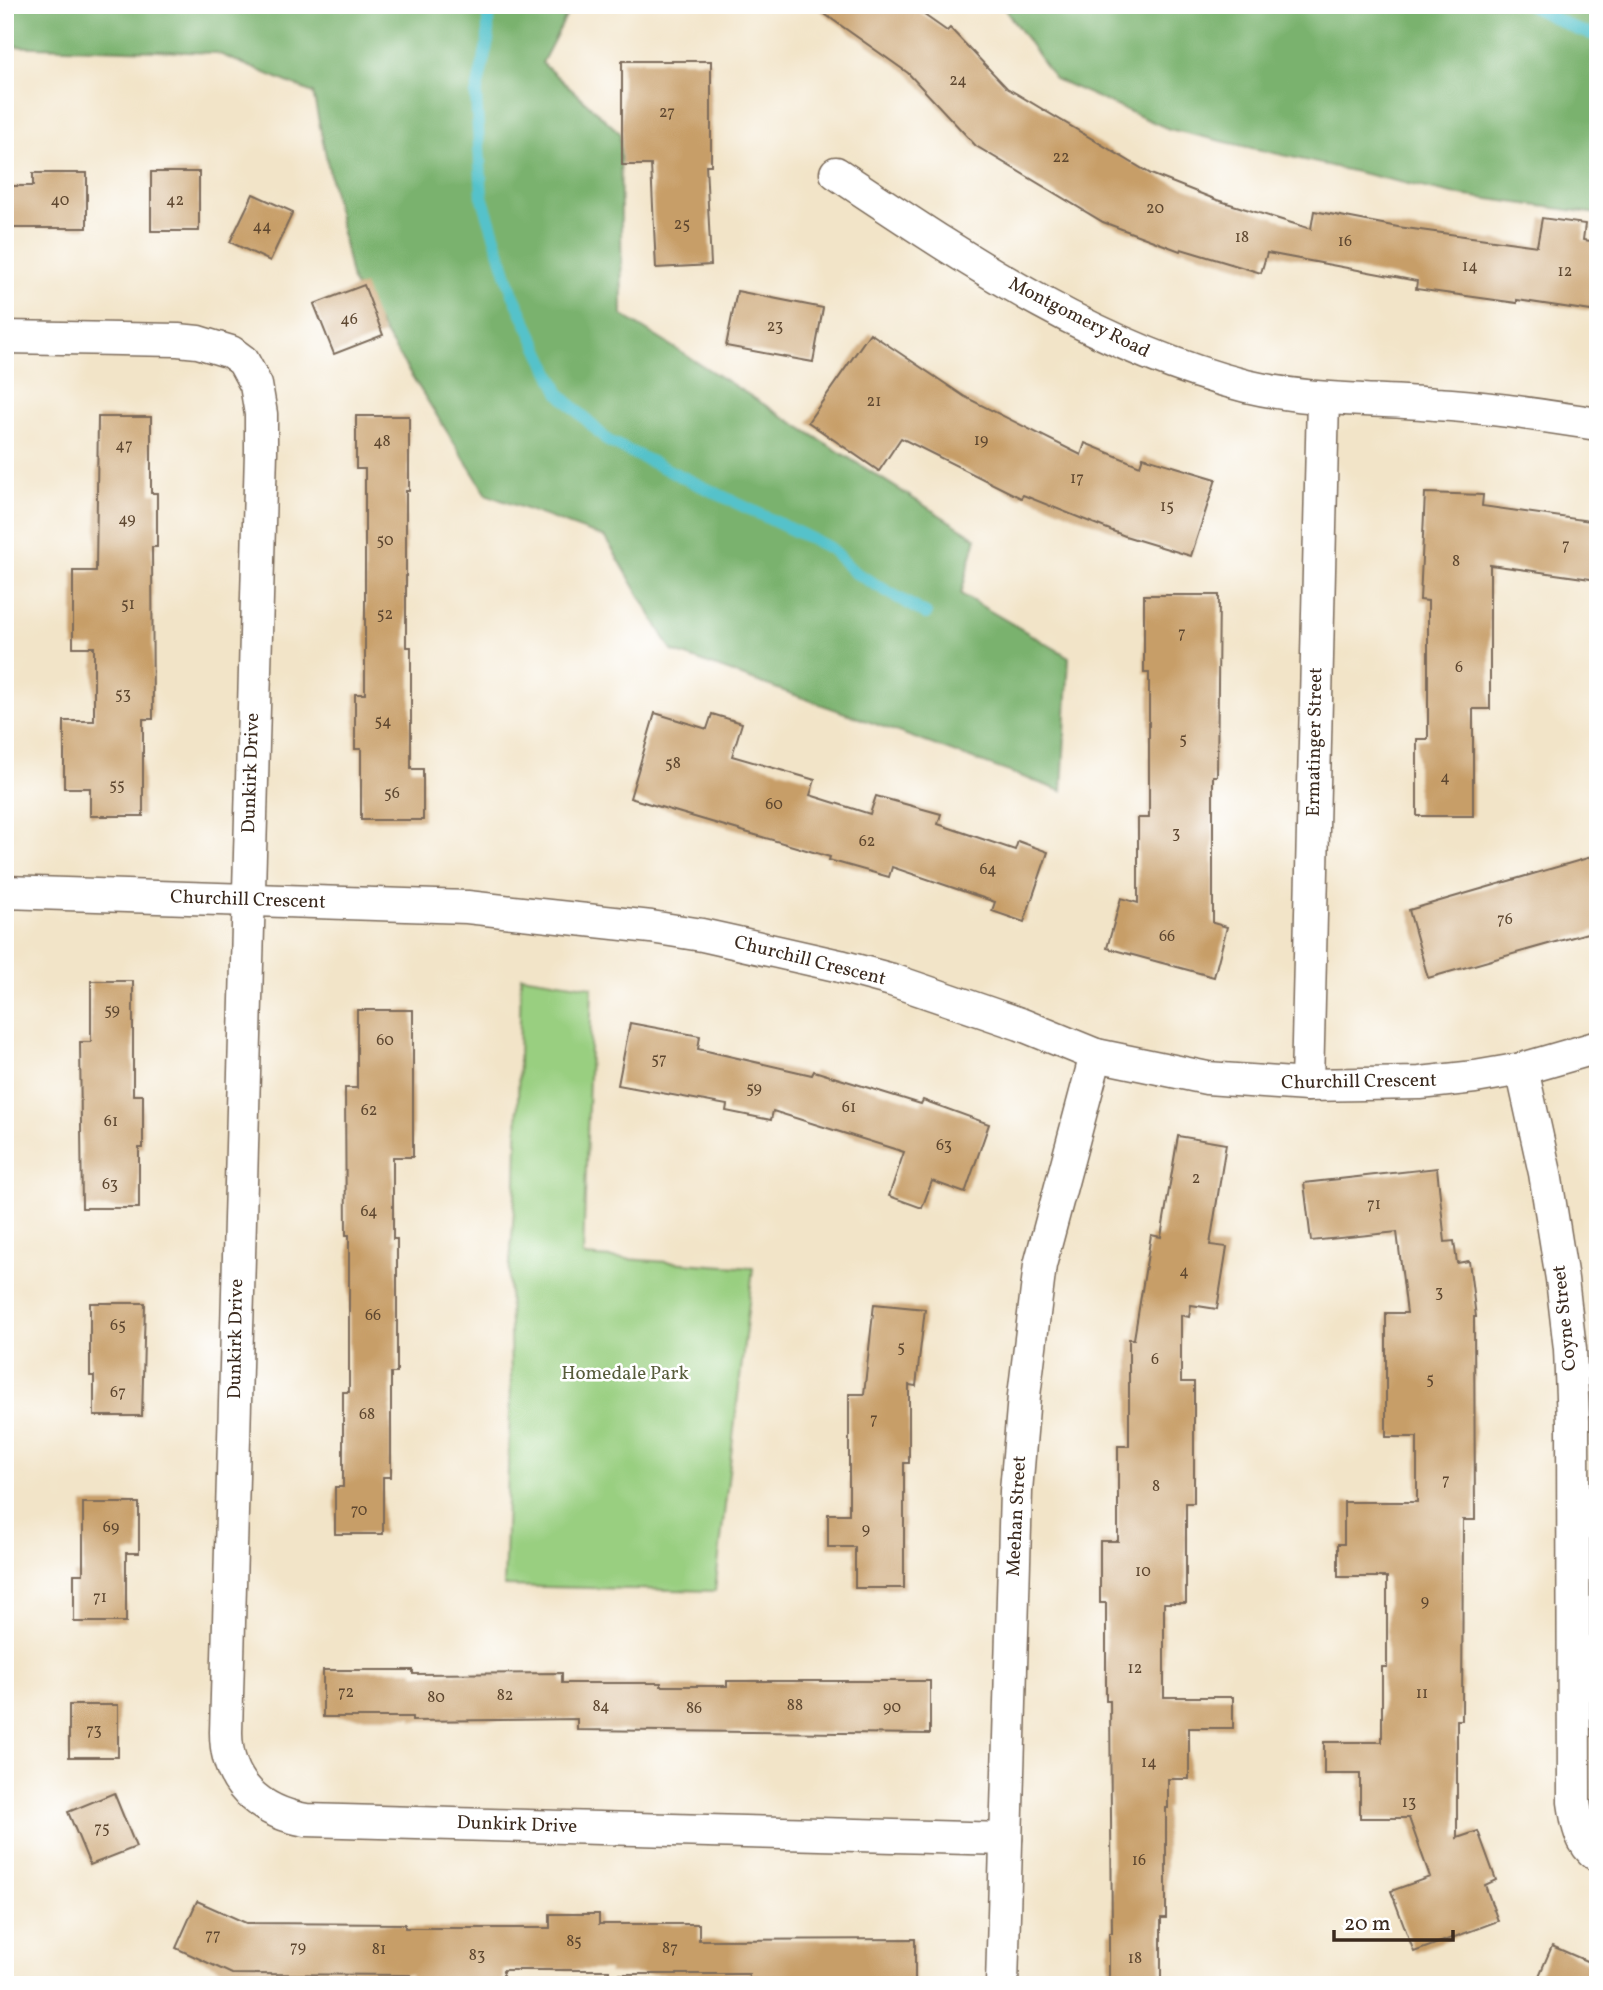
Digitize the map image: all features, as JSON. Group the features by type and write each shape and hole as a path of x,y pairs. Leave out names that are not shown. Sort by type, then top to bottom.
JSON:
{"street":[{"name":"Montgomery Road","path":"836,173 943,244 1112,339 1175,365 1248,386 1323,399 1437,404 1598,424"},
{"name":"Dunkirk Drive","path":"5,337 198,342 231,352 243,361 256,385 261,414 226,1732 230,1761 244,1787 271,1810 306,1820 1006,1839"},
{"name":"Ermatinger Street","path":"1307,1085 1323,399"},
{"name":"Churchill Crescent","path":"5,892 510,911 599,920 702,935 796,955 892,980 1020,1024 1096,1055 1207,1078 1307,1085 1420,1083 1522,1069 1598,1047"},
{"name":"Meehan Street","path":"1002,1985 1016,1491 1032,1313 1051,1217 1096,1055"},
{"name":"Coyne Street","path":"1522,1069 1545,1173 1570,1349 1573,1421 1574,1802 1582,1837 1588,1849 1598,1856"}],"green space":[{"path":"5,5 572,5 542,63 620,133 622,315 976,538 961,594 1069,657 1062,791 672,651 606,538 487,495 352,281 313,93 217,53 5,46"},
{"path":"1002,5 1598,5 1598,214 1452,194 1169,129 1055,79"},
{"name":"Homedale Park","path":"521,976 592,987 583,1256 753,1268 715,1591 504,1586 511,1382 509,1278 516,1182"}],"building":[{"path":"812,5 910,5 947,31 950,28 1007,88 1151,174 1217,200 1311,229 1314,211 1398,227 1537,246 1542,218 1585,224 1583,240 1598,242 1598,312 1416,289 1417,281 1267,253 1261,273 1181,249 1180,251 1103,222 976,146 908,73"},
{"path":"622,61 711,61 711,165 706,165 711,265 656,268 651,165 622,165"},
{"path":"151,172 199,172 199,231 151,231"},
{"path":"33,173 87,173 87,228 5,228 5,186 33,186"},
{"path":"253,194 293,212 270,261 230,242"},
{"path":"364,285 383,335 334,354 314,304"},
{"path":"737,291 823,308 813,362 726,346"},
{"path":"870,333 965,397 1081,455 1085,443 1140,466 1143,457 1216,479 1191,556 1125,536 1023,495 1021,498 901,438 879,471 808,422"},
{"path":"356,416 409,416 406,647 411,647 411,769 423,769 423,820 361,820 361,749 355,749 355,694 365,694 365,469 356,469"},
{"path":"98,417 151,417 151,493 157,493 157,547 152,547 153,719 143,719 143,816 90,816 90,788 64,788 64,721 94,721 94,647 73,647 73,571 96,571"},
{"path":"1425,493 1483,495 1482,506 1598,522 1598,580 1490,565 1490,709 1473,709 1473,816 1417,816 1417,739 1428,739 1428,601 1420,600"},
{"path":"1144,595 1219,595 1217,776 1213,776 1213,923 1227,927 1214,977 1107,948 1121,898 1138,903 1138,818 1149,818 1149,673 1144,673"},
{"path":"655,713 707,729 712,714 742,723 732,756 815,780 810,795 870,814 876,796 941,814 938,824 1015,850 1018,841 1048,852 1024,922 992,911 995,902 892,867 889,877 630,798"},
{"path":"1598,855 1598,930 1428,978 1409,910"},
{"path":"91,981 133,981 133,1095 143,1095 143,1148 139,1148 139,1208 82,1208 80,1042 91,1042"},
{"path":"357,1010 413,1010 413,1157 393,1157 393,1239 397,1239 397,1373 391,1373 391,1477 383,1477 383,1534 335,1534 335,1487 343,1487 343,1392 349,1392 345,1088 357,1088"},
{"path":"630,1023 700,1036 698,1049 812,1075 814,1071 921,1104 923,1100 989,1124 965,1193 932,1181 922,1208 889,1196 904,1152 773,1111 771,1120 726,1111 727,1105 618,1085"},
{"path":"1178,1136 1226,1144 1210,1245 1227,1247 1217,1309 1191,1305 1189,1317 1181,1315 1181,1382 1194,1382 1194,1503 1186,1503 1186,1603 1164,1603 1164,1697 1233,1697 1233,1728 1189,1728 1189,1779 1168,1779 1166,1918 1161,1918 1161,1985 1109,1985 1109,1933 1112,1933 1110,1701 1106,1701 1106,1603 1100,1603 1100,1541 1118,1541 1118,1446 1129,1446 1129,1339 1134,1339 1151,1235 1161,1237"},
{"path":"1437,1168 1445,1242 1454,1241 1457,1263 1469,1261 1476,1317 1475,1520 1463,1520 1462,1720 1457,1720 1457,1838 1478,1831 1496,1880 1485,1885 1498,1921 1414,1952 1391,1891 1430,1877 1409,1818 1360,1818 1360,1774 1324,1774 1324,1742 1382,1742 1382,1667 1387,1667 1387,1577 1338,1577 1338,1544 1344,1544 1344,1502 1417,1502 1417,1437 1386,1437 1386,1313 1407,1313 1397,1232 1311,1241 1304,1183"},
{"path":"90,1303 145,1303 142,1416 94,1416 94,1376 90,1376"},
{"path":"874,1304 925,1309 916,1386 909,1385 909,1463 904,1463 904,1588 855,1588 855,1547 828,1547 828,1514 849,1514 849,1394 864,1394"},
{"path":"83,1503 139,1503 139,1553 126,1553 126,1622 74,1622 74,1574 83,1574"},
{"path":"323,1670 413,1670 413,1674 562,1673 562,1683 661,1683 661,1686 727,1686 727,1681 930,1681 930,1734 577,1730 577,1719 412,1721 412,1717 323,1717"},
{"path":"69,1705 118,1705 118,1757 69,1757"},
{"path":"114,1793 136,1847 90,1865 68,1812"},
{"path":"197,1901 246,1923 405,1924 405,1928 550,1928 550,1914 599,1914 599,1924 699,1924 699,1940 915,1939 915,1985 749,1985 749,1974 609,1974 609,1970 503,1970 503,1983 410,1983 410,1975 232,1974 176,1948"},
{"path":"1552,1946 1598,1966 1598,1985 1535,1985"}],"waterway":[{"path":"488,5 488,41 476,95 482,196 512,292 560,394 608,441 830,548 854,572 926,614"},
{"path":"1528,5 1578,30 1598,36"}]}
